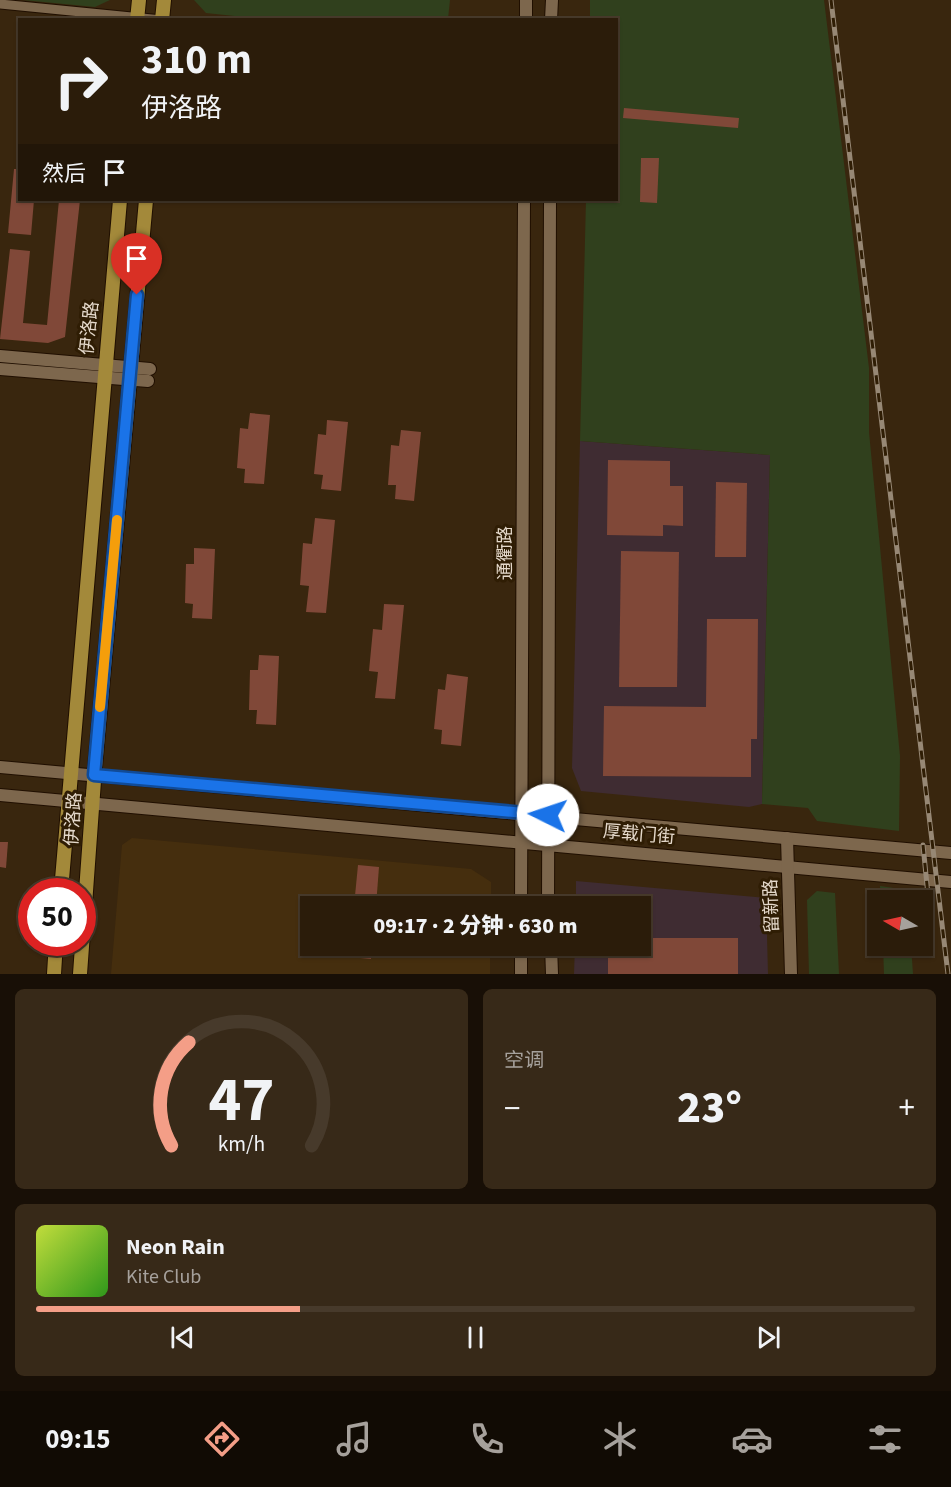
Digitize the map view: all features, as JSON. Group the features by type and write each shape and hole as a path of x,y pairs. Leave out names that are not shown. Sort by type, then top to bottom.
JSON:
{"main road":[{"path":"137,18 139,0"},
{"path":"162,18 164,0"},
{"path":"526,0 526,18"},
{"path":"551,18 552,0"},
{"name":"伊洛路","path":"62,878 103,372 120,201"},
{"name":"伊洛路","path":"80,974 94,775 146,201"},
{"name":"通衢路","path":"521,896 524,201"},
{"path":"549,896 550,201"},
{"path":"0,356 103,372"},
{"path":"0,369 149,375"},
{"name":"厚载门街","path":"0,767 951,853"},
{"name":"厚载门街","path":"0,795 951,882"},
{"name":"留新路","path":"787,837 791,974"},
{"path":"54,974 55,956"},
{"path":"521,956 521,974"},
{"path":"547,974 548,956"},
{"path":"550,956 552,974"}],"street":[{"path":"0,4 137,18"}],"shaded area":[{"path":"580,441 770,455 762,804 749,807 581,791 572,768"},
{"path":"132,838 471,869 491,882 491,896 300,896 300,956 490,956 490,974 111,974 122,845"},
{"path":"576,881 766,898 768,974 574,974 575,956 651,956 651,896 576,896"}],"green space":[{"path":"23,0 110,0 95,7"},
{"path":"194,0 450,0 448,18 254,18 206,13"},
{"path":"590,0 824,0 869,368 869,432 900,756 899,831 817,821 808,808 762,804 770,455 580,441 586,201 618,201 618,18 590,18"},
{"path":"880,886 908,890 880,890"},
{"path":"817,891 835,893 839,974 809,974 807,900"},
{"path":"883,956 912,956 913,974 884,974"}],"building":[{"path":"624,108 739,118 738,128 623,118"},
{"path":"641,158 659,158 657,203 640,202"},
{"path":"14,169 18,169 18,201 34,201 31,235 8,233"},
{"path":"59,201 80,201 65,337 48,343 0,339 10,249 30,251 23,323 47,325"},
{"path":"250,413 270,415 264,484 244,483 245,469 237,468 240,428 248,429"},
{"path":"327,420 348,422 341,491 321,489 323,475 314,474 318,434 326,435"},
{"path":"401,430 421,432 414,501 395,499 396,485 388,485 391,445 399,446"},
{"path":"608,460 670,461 670,486 683,486 683,526 663,525 663,536 607,535"},
{"path":"716,482 747,483 746,557 715,557"},
{"path":"315,518 335,520 326,613 306,612 309,586 300,585 303,543 312,544"},
{"path":"194,548 215,549 212,619 192,618 193,604 185,603 186,564 194,564"},
{"path":"621,551 679,552 677,687 619,687"},
{"path":"384,604 404,605 395,699 375,698 378,672 369,671 373,629 382,630"},
{"path":"707,619 758,619 757,739 751,739 751,777 603,776 604,706 706,707"},
{"path":"259,655 279,656 276,725 256,724 257,710 249,710 250,670 258,670"},
{"path":"447,674 468,677 461,746 441,744 442,730 434,729 438,689 445,690"},
{"path":"0,842 8,842 6,868 0,867"},
{"path":"358,865 379,867 377,896 355,896"},
{"path":"651,938 738,938 738,974 608,974 608,956 651,956"},
{"path":"350,956 371,956 371,959"}],"railway":[{"path":"831,0 948,974"},
{"path":"923,845 928,890"}],"slow traffic":[{"path":"100,707 117,520"}],"route":[{"path":"137,295 94,775 548,815"}]}
